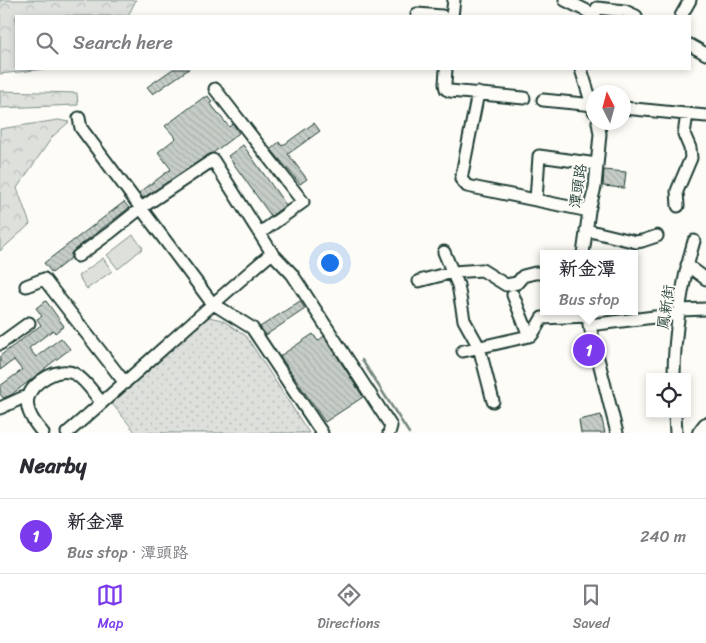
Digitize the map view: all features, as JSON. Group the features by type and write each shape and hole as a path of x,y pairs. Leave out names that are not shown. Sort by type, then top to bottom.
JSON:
{"main road":[{"path":"700,433 706,425"}],"street":[{"path":"452,15 454,0"},
{"path":"564,0 597,10 626,11 634,15"},
{"path":"682,15 690,0"},
{"path":"417,14 430,15"},
{"path":"691,46 706,54"},
{"path":"446,70 445,84 446,89 450,91 524,98"},
{"path":"582,70 587,85"},
{"path":"215,89 303,202 260,233"},
{"path":"478,93 461,180 467,186 589,211"},
{"path":"543,100 586,106"},
{"path":"631,109 706,116"},
{"path":"678,206 677,191 691,158 690,148 684,134 687,114"},
{"path":"79,118 81,128 212,304 252,328 322,433"},
{"name":"潭頭路","path":"584,250 589,211 595,187 599,130"},
{"path":"536,200 540,156 597,164"},
{"path":"78,256 112,232 141,208 213,160 272,253 292,274 391,426 390,433"},
{"path":"586,230 636,242 642,242 657,236"},
{"name":"鳳新街","path":"674,373 680,312 687,265 694,241"},
{"path":"444,252 458,285 464,320 479,347 493,401"},
{"path":"67,433 272,253"},
{"path":"687,265 706,279"},
{"path":"419,281 453,272 482,270 506,285 517,283 523,276 540,273"},
{"path":"26,286 44,279 125,383"},
{"path":"513,295 529,336"},
{"path":"638,315 706,308"},
{"path":"463,351 529,336 542,318 634,315"},
{"path":"588,318 617,433"},
{"path":"0,344 29,323"},
{"path":"43,433 29,410 28,397 36,386 51,374 63,372 75,374 81,378 102,403"},
{"path":"0,408 28,397"},
{"path":"675,418 676,433"}],"green space":[{"path":"0,0 136,0 128,15 15,15 15,70 36,70 0,74"},
{"path":"0,91 77,93 78,105 0,108"},
{"path":"58,120 69,122 53,136 17,188 30,224 0,251 0,129"},
{"path":"133,235 143,248 118,269 107,255"},
{"path":"103,258 112,271 87,289 78,276"},
{"path":"209,317 222,320 246,336 309,433 136,433 109,400"}],"building":[{"path":"172,70 188,70 153,94 147,87"},
{"path":"208,96 212,102 210,103 229,127 233,124 239,133 213,153 143,198 139,193 171,169 158,152 176,138 165,126"},
{"path":"314,123 320,131 288,154 307,179 300,184 271,149 279,142 282,146"},
{"path":"243,145 286,205 271,216 228,156"},
{"path":"604,170 626,172 624,188 603,186"},
{"path":"124,202 129,208 74,250 71,253 71,258 52,273 44,263"},
{"path":"46,301 64,326 55,333 53,330 29,348 36,357 61,338 70,349 11,395 3,398 0,394 0,386 22,370 14,360 0,370 0,356 41,325 37,319 42,316 36,308"},
{"path":"300,301 305,309 266,335 260,327"},
{"path":"313,334 318,341 324,336 363,397 325,422 280,356"},
{"path":"601,415 605,433 581,433 579,420"}],"waterway":[{"path":"362,360 409,433"}],"place":[{"name":"新金潭","path":"589,350"}]}
